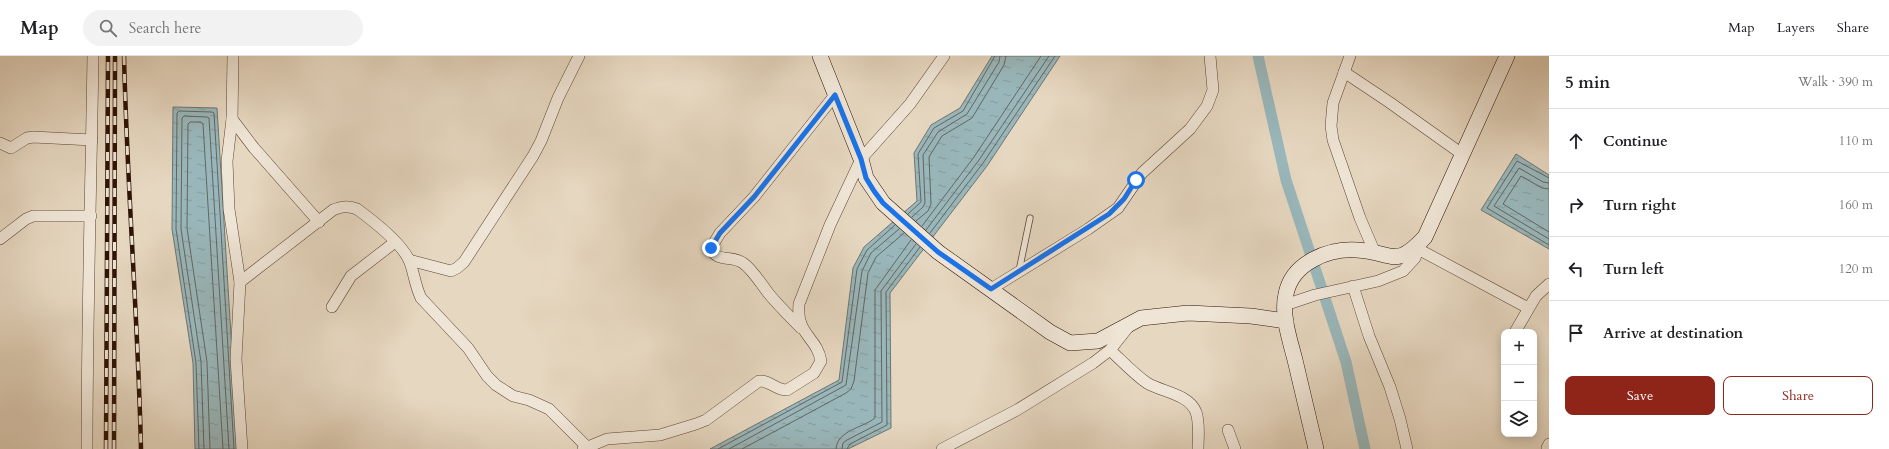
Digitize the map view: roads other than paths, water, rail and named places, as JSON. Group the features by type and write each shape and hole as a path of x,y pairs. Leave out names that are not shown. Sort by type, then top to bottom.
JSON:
{"main road":[{"path":"820,56 861,159 866,178 883,203 938,252 1050,332 1070,343 1098,341 1141,318 1188,313 1251,316 1286,321"},
{"path":"1316,449 1286,321 1285,295 1291,278 1306,263 1340,250 1359,250 1396,258 1413,250 1419,245 1425,237 1506,56"}],"street":[{"path":"87,449 87,355 91,216 93,56"},
{"path":"233,56 232,119 227,154 227,181 229,209 240,282 236,359 242,449"},
{"path":"409,260 451,271 464,262 533,156 578,56"},
{"path":"801,329 798,313 799,304 830,225 861,159 910,104 944,56"},
{"path":"991,289 1088,229 1118,208 1142,173 1190,129 1201,115 1211,98 1213,90 1210,56"},
{"path":"1350,56 1333,103 1331,126 1333,140 1360,218 1375,254"},
{"path":"1344,72 1462,154"},
{"path":"240,282 333,210 350,206 362,213 395,242 409,260 417,290 421,298 468,348 496,386 513,396 529,400 549,408 585,448 607,439 653,436 696,424 706,420 759,381 769,382 782,390 793,387 814,373 822,361 816,346 746,266 742,262 718,258 713,254 711,248 720,233 754,197 835,95"},
{"path":"232,119 254,148 319,222"},
{"path":"0,143 12,148 27,138 33,137 92,140"},
{"path":"0,239 26,218 33,216 91,216"},
{"path":"332,307 352,276 395,242"},
{"path":"1285,304 1330,291 1378,281 1403,271 1412,261 1419,245 1528,308"},
{"path":"1517,329 1528,308 1541,289 1549,284"},
{"path":"1353,286 1369,336 1390,387 1407,449"},
{"path":"942,449 1017,410 1093,363 1110,350 1130,324"},
{"path":"1110,350 1147,383 1185,399 1192,406 1196,413 1198,423 1198,449"},
{"path":"1228,430 1234,449"}],"lane":[{"path":"1019,271 1030,218"}],"water":[{"path":"992,56 1060,56 987,166 890,293 891,428 848,449 710,449 839,380 853,268 864,247 917,201 914,153 931,125 960,108"},
{"path":"173,107 217,108 238,449 195,449 193,363 172,229"},
{"path":"1516,154 1549,175 1549,249 1481,210"}],"waterway":[{"path":"1258,56 1286,180 1346,362 1365,449"}],"railway":[{"path":"106,449 108,56"},
{"path":"114,449 115,56"},
{"path":"124,56 138,351 141,449"}]}
